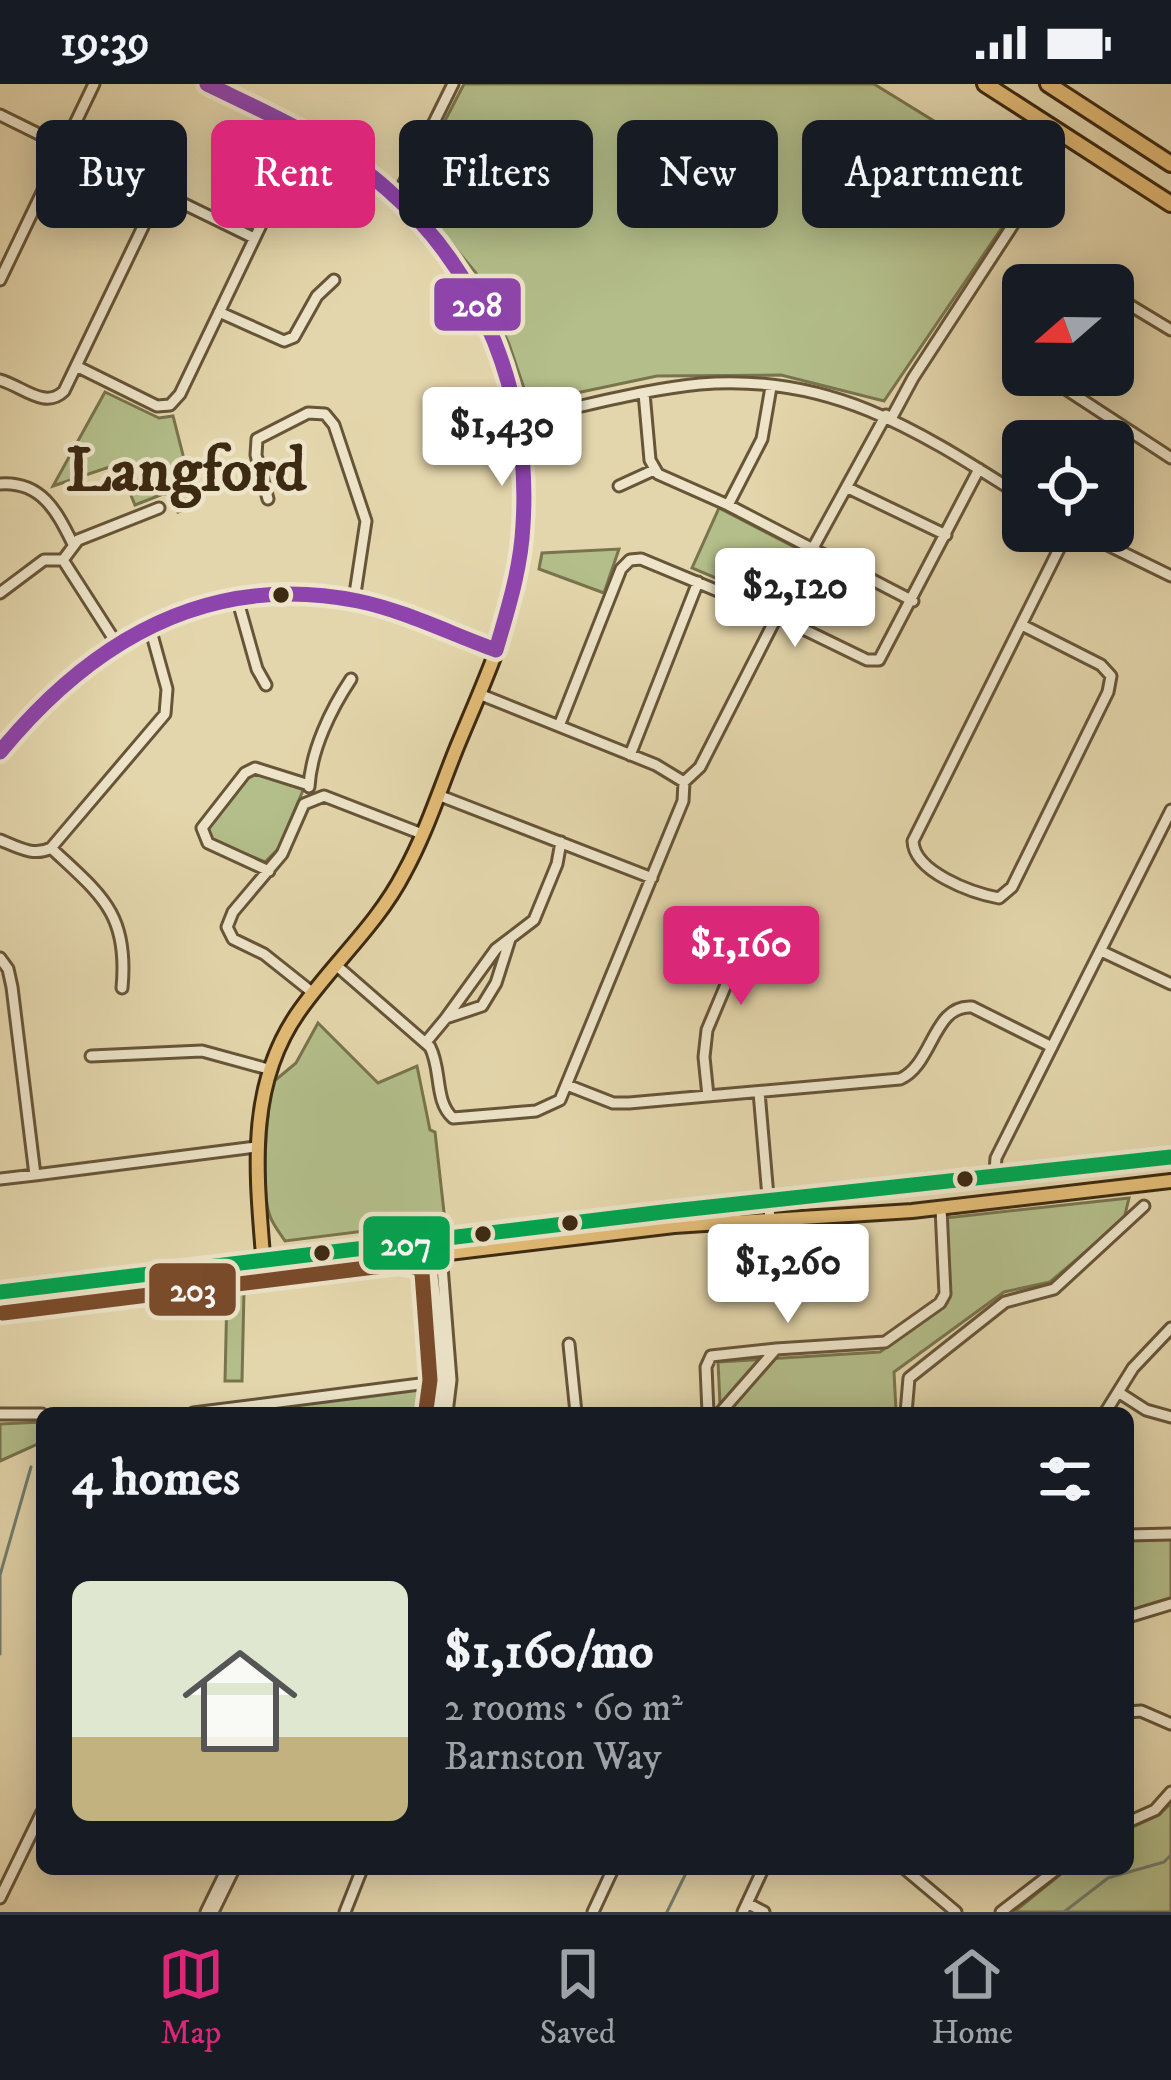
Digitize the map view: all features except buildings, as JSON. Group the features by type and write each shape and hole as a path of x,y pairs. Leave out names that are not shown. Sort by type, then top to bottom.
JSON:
{"highway":[{"path":"985,84 1171,204"},
{"path":"1048,84 1171,164"}],"main road":[{"path":"207,84 235,90 284,120"},
{"path":"281,1273 260,1261 254,1249 254,1109 286,1032 392,896 422,834 508,620 521,555 526,489 520,419 499,350 476,302 432,236 375,182"},
{"path":"246,1278 263,1255 252,1148"},
{"path":"0,1292 1171,1157"},
{"path":"1000,1178 1009,1188 1040,1198"},
{"path":"983,1204 998,1190 1000,1178"},
{"path":"0,1307 674,1226 941,1208 1171,1181"},
{"path":"260,1221 287,1257"}],"street":[{"path":"77,120 94,84"},
{"path":"393,194 414,166 453,84"},
{"path":"0,115 36,133"},
{"path":"0,380 46,400 56,399 153,206 163,199 176,200 254,238"},
{"path":"0,280 36,206"},
{"path":"76,366 158,406 170,405 180,394 259,228"},
{"path":"785,599 889,416 1011,228"},
{"path":"219,312 284,341 294,338 316,296 334,280"},
{"path":"1134,308 1171,330"},
{"path":"520,419 702,384 771,387 835,398 889,416 942,443 1002,483"},
{"path":"728,505 762,439 771,387"},
{"path":"644,393 654,470"},
{"path":"1075,396 1171,458"},
{"path":"268,499 257,440 308,413 325,414 334,425 366,521 354,600"},
{"path":"559,726 621,569 630,560 641,559 867,660 879,660 979,469"},
{"path":"619,486 654,470 913,601"},
{"path":"0,484 48,499 73,544"},
{"path":"848,488 946,535"},
{"path":"63,560 73,544 98,530 158,508"},
{"path":"1022,625 1101,665 1111,676 1108,692 1012,887 999,898 922,865 914,854 913,841 1058,552"},
{"path":"1123,552 1170,574"},
{"path":"0,593 44,560 63,560"},
{"path":"63,560 115,641"},
{"path":"630,755 698,582"},
{"path":"0,752 63,680 115,641 182,611 237,598 302,594 354,600 496,650"},
{"path":"237,598 257,670 266,685"},
{"path":"683,782 700,767 777,616"},
{"path":"0,840 28,851 41,853 51,848 168,709 149,624"},
{"path":"311,799 309,785 335,703 352,679"},
{"path":"337,966 426,1042 436,1058 442,1104 453,1118 545,1109 560,1100 683,801 683,782 674,773 479,694"},
{"path":"269,871 208,843 202,828 254,768 309,785"},
{"path":"438,795 652,878"},
{"path":"313,993 264,954 228,934 229,919 282,854 304,804 324,796 422,834"},
{"path":"1000,1178 1005,1170 1001,1149 1171,810"},
{"path":"426,1042 512,934 534,920 561,842"},
{"path":"51,848 106,900 117,921 122,988"},
{"path":"708,1096 707,1030 748,922"},
{"path":"446,1018 482,1006 496,983 512,934"},
{"path":"1101,951 1171,984"},
{"path":"0,958 12,987 35,1175"},
{"path":"567,1085 613,1102 900,1078 913,1073 948,1013 959,1006 972,1007 1052,1047"},
{"path":"91,1056 202,1051 267,1074"},
{"path":"759,1092 770,1220"},
{"path":"0,1179 252,1148"},
{"path":"907,1407 909,1378 1005,1302 1054,1289 1144,1207"},
{"path":"708,1407 706,1367 719,1353 885,1342 940,1304 945,1294 941,1208"},
{"path":"435,1255 446,1238"},
{"path":"400,1243 424,1247 442,1266 448,1381 444,1407"},
{"path":"1109,1407 1133,1368 1171,1328"},
{"path":"569,1344 575,1407"},
{"path":"725,1407 776,1349"},
{"path":"241,1407 448,1381"},
{"path":"1118,1393 1171,1417"},
{"path":"0,1414 36,1414"},
{"path":"1134,1534 1171,1534"},
{"path":"1134,1615 1171,1604"},
{"path":"1134,1712 1171,1724"},
{"path":"1134,1819 1155,1810 1171,1792"},
{"path":"0,1898 36,1827"},
{"path":"210,1912 227,1875"},
{"path":"345,1912 360,1875"},
{"path":"593,1912 610,1875"},
{"path":"761,1875 747,1909 764,1912"},
{"path":"912,1875 956,1912"},
{"path":"1001,1912 1049,1875"}],"green space":[{"path":"464,84 874,84 932,120 802,120 802,228 1002,228 884,401 781,375 657,376 529,403 509,344 476,273 438,228 593,228 593,120 445,120"},
{"path":"105,392 159,418 173,416 196,506 178,512 174,496 163,494 135,505 118,464 53,486"},
{"path":"719,508 796,548 798,557 777,597 768,600 692,568"},
{"path":"619,549 604,593 539,569 542,553"},
{"path":"254,771 304,788 279,848 265,862 208,839 203,831"},
{"path":"318,1023 378,1083 417,1066 430,1130 435,1132 445,1221 285,1241 275,1226 267,1203 265,1169 273,1082 296,1063"},
{"path":"1129,1198 1124,1219 1050,1282 1004,1292 894,1372 896,1407 720,1404 718,1362 880,1352 947,1303 945,1218"},
{"path":"244,1290 242,1381 225,1381 227,1292"},
{"path":"425,1386 423,1407 269,1407"},
{"path":"36,1422 36,1445 0,1461 0,1424"},
{"path":"1134,1538 1171,1538 1171,1600 1134,1610"},
{"path":"1171,1803 1171,1912 1014,1912 1060,1875 1134,1875 1134,1826 1159,1815"}],"waterway":[{"path":"0,1654 0,1575 31,1467"},
{"path":"1134,1871 1164,1862 1171,1855"},
{"path":"667,1912 685,1875"},
{"path":"1064,1912 1118,1875"}],"transit line":[{"name":"208","path":"207,84 301,131 368,173 422,223 475,300 509,386 523,478 520,557 496,650"},
{"name":"208","path":"0,752 36,712 114,647 157,623 203,606 252,596 303,594 358,601 496,650"},
{"name":"207","path":"0,1292 1171,1157"},
{"name":"203","path":"3,1313 399,1264 418,1268 430,1380 426,1407"}],"district":[{"name":"Langford","path":"186,472"}]}
